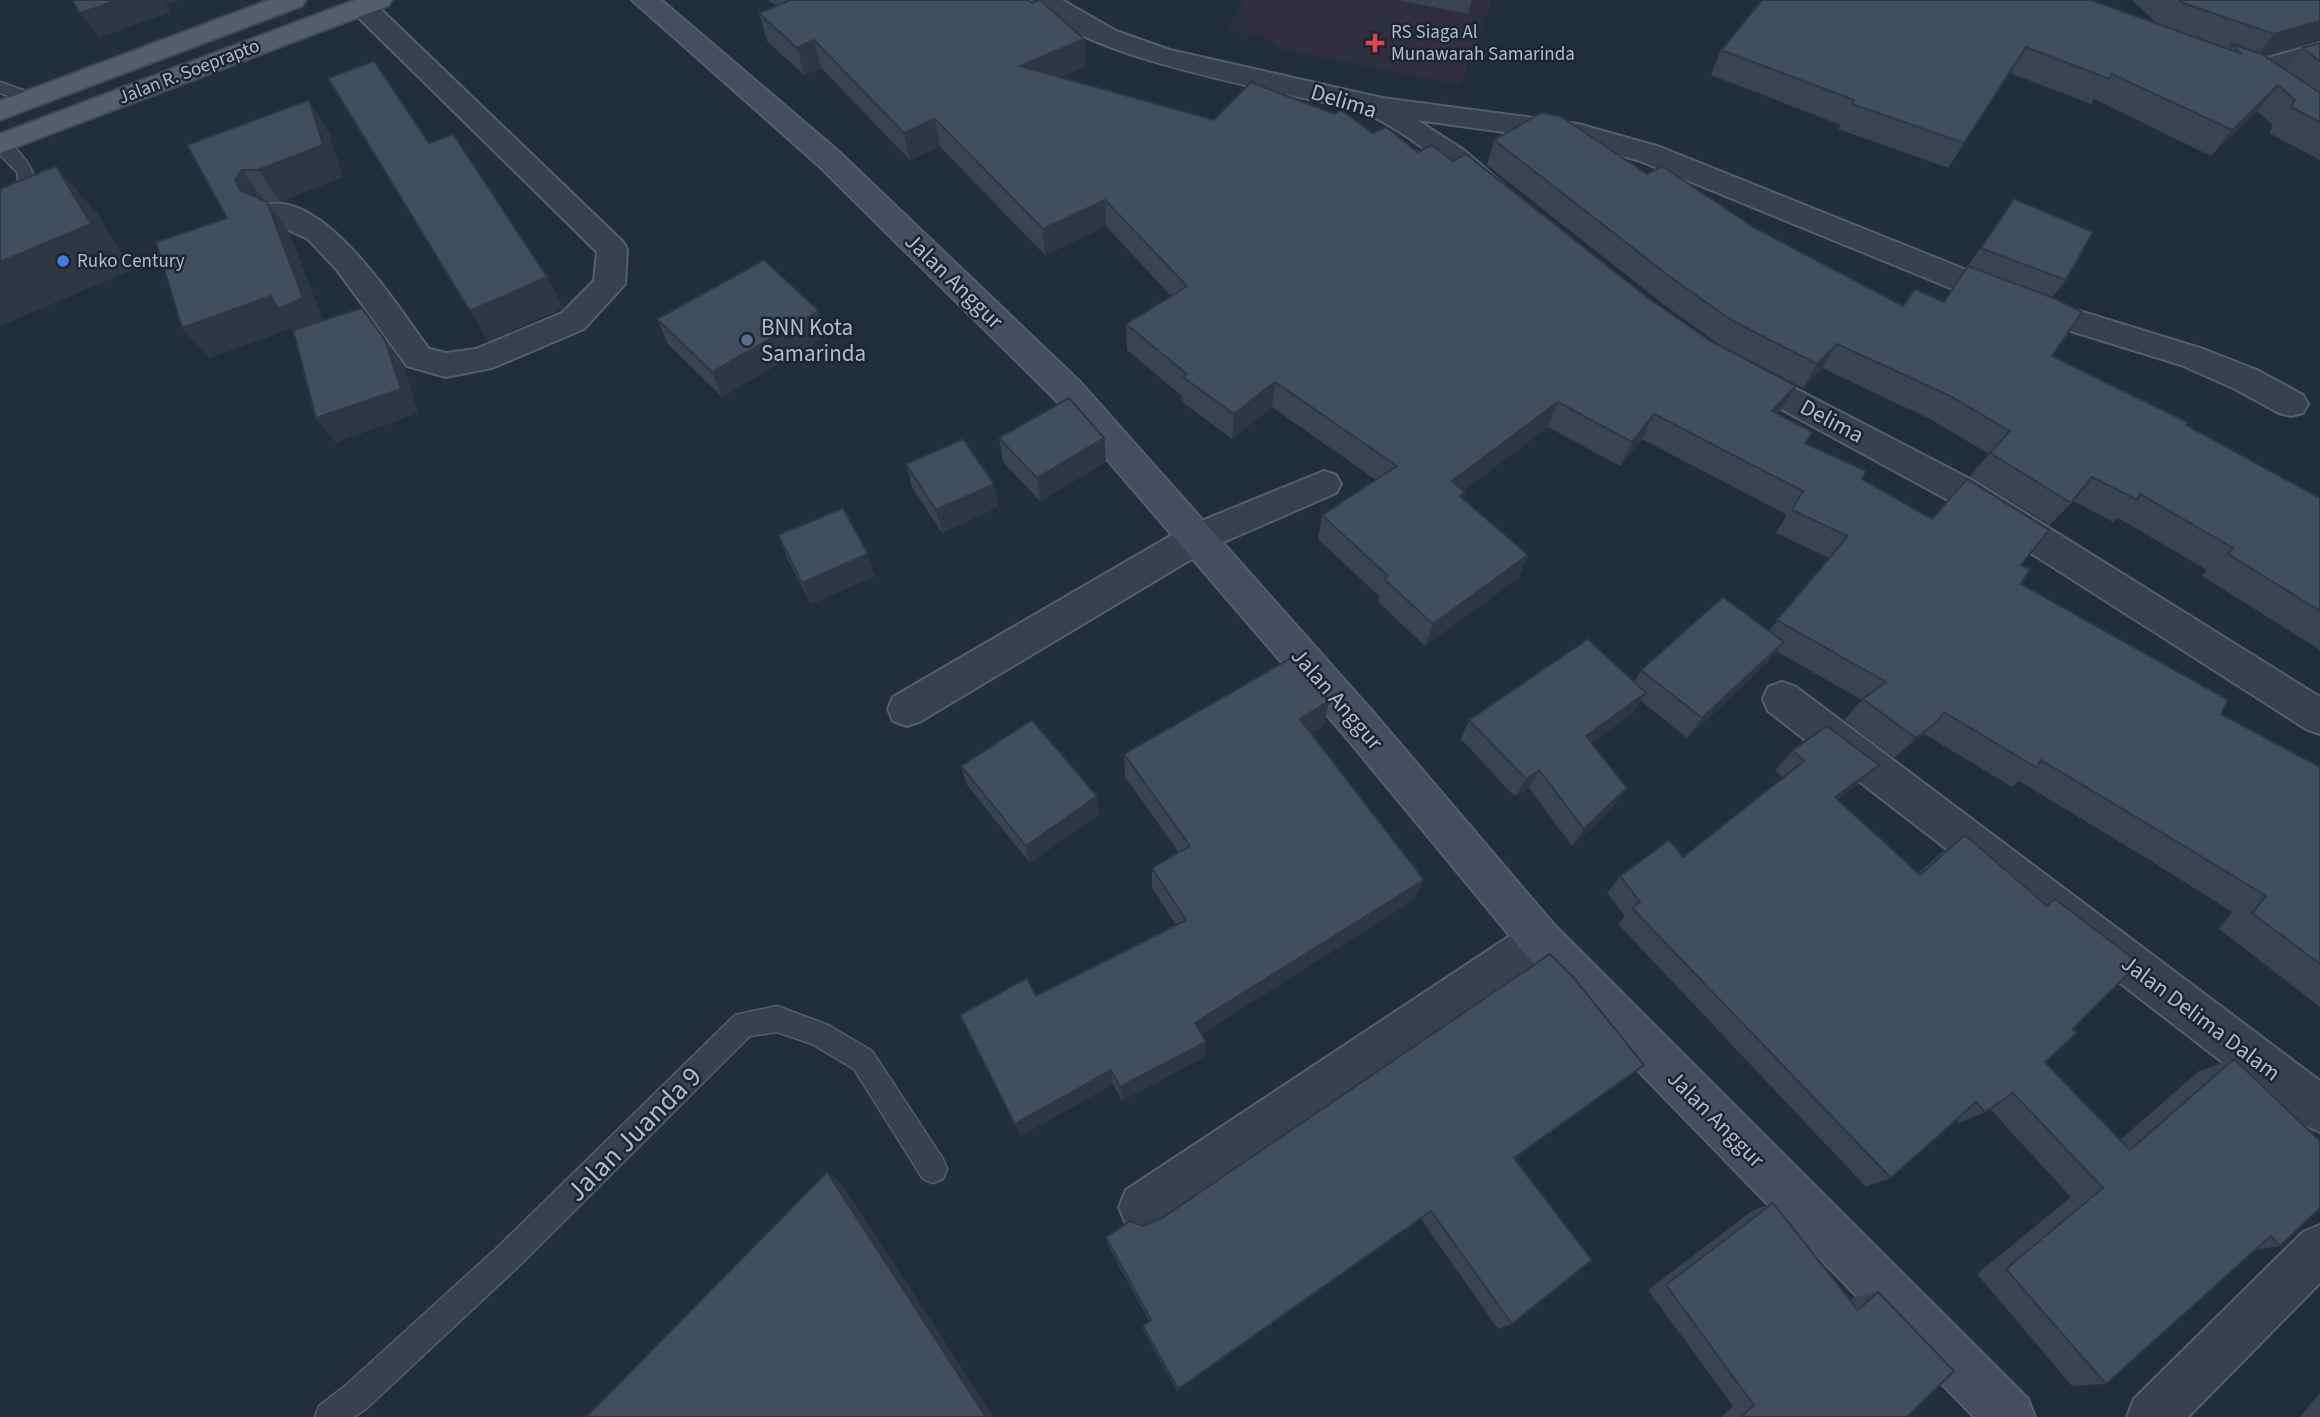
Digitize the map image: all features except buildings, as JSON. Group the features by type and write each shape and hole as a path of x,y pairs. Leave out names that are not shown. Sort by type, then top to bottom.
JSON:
{"main road":[{"name":"Jalan R. Soeprapto","path":"0,111 293,0"},
{"name":"Jalan R. Soeprapto","path":"0,145 370,3"}],"street":[{"name":"Jalan Anggur","path":"645,0 828,158 1068,391 1359,724 1540,940 2010,1417"},
{"name":"Delima","path":"1045,0 1066,16 1107,37 1162,56 1374,105 1455,158 1520,210"},
{"path":"276,212 319,232 349,264 418,358 446,365 481,360 573,321 609,284 612,249 370,3"},
{"path":"2253,71 2320,51"},
{"path":"2227,62 2253,71 2275,87"},
{"path":"1374,105 1578,133 1650,155 2020,304 2192,357 2245,379 2291,404"},
{"name":"Delima","path":"1720,362 1960,490 2320,717"},
{"path":"907,709 1197,538 1324,484"},
{"name":"Jalan Delima Dalam","path":"1782,699 2320,1109"},
{"path":"1143,1207 1540,940"},
{"path":"2152,1417 2320,1249"}],"lane":[{"path":"0,87 31,99"},
{"path":"0,145 25,170 28,186 18,201 0,214"},
{"name":"Jalan Juanda 9","path":"330,1417 356,1397 510,1255 744,1024 777,1019 819,1034 863,1060 933,1169"}],"shaded area":[{"name":"RS Siaga Al Munawarah Samarinda","path":"1245,0 1492,0 1460,85 1281,49 1266,38 1227,29"}],"place":[{"name":"RS Siaga Al Munawarah Samarinda","path":"1375,43"},
{"name":"Ruko Century","path":"63,261"},
{"name":"BNN Kota Samarinda","path":"747,340"}]}
